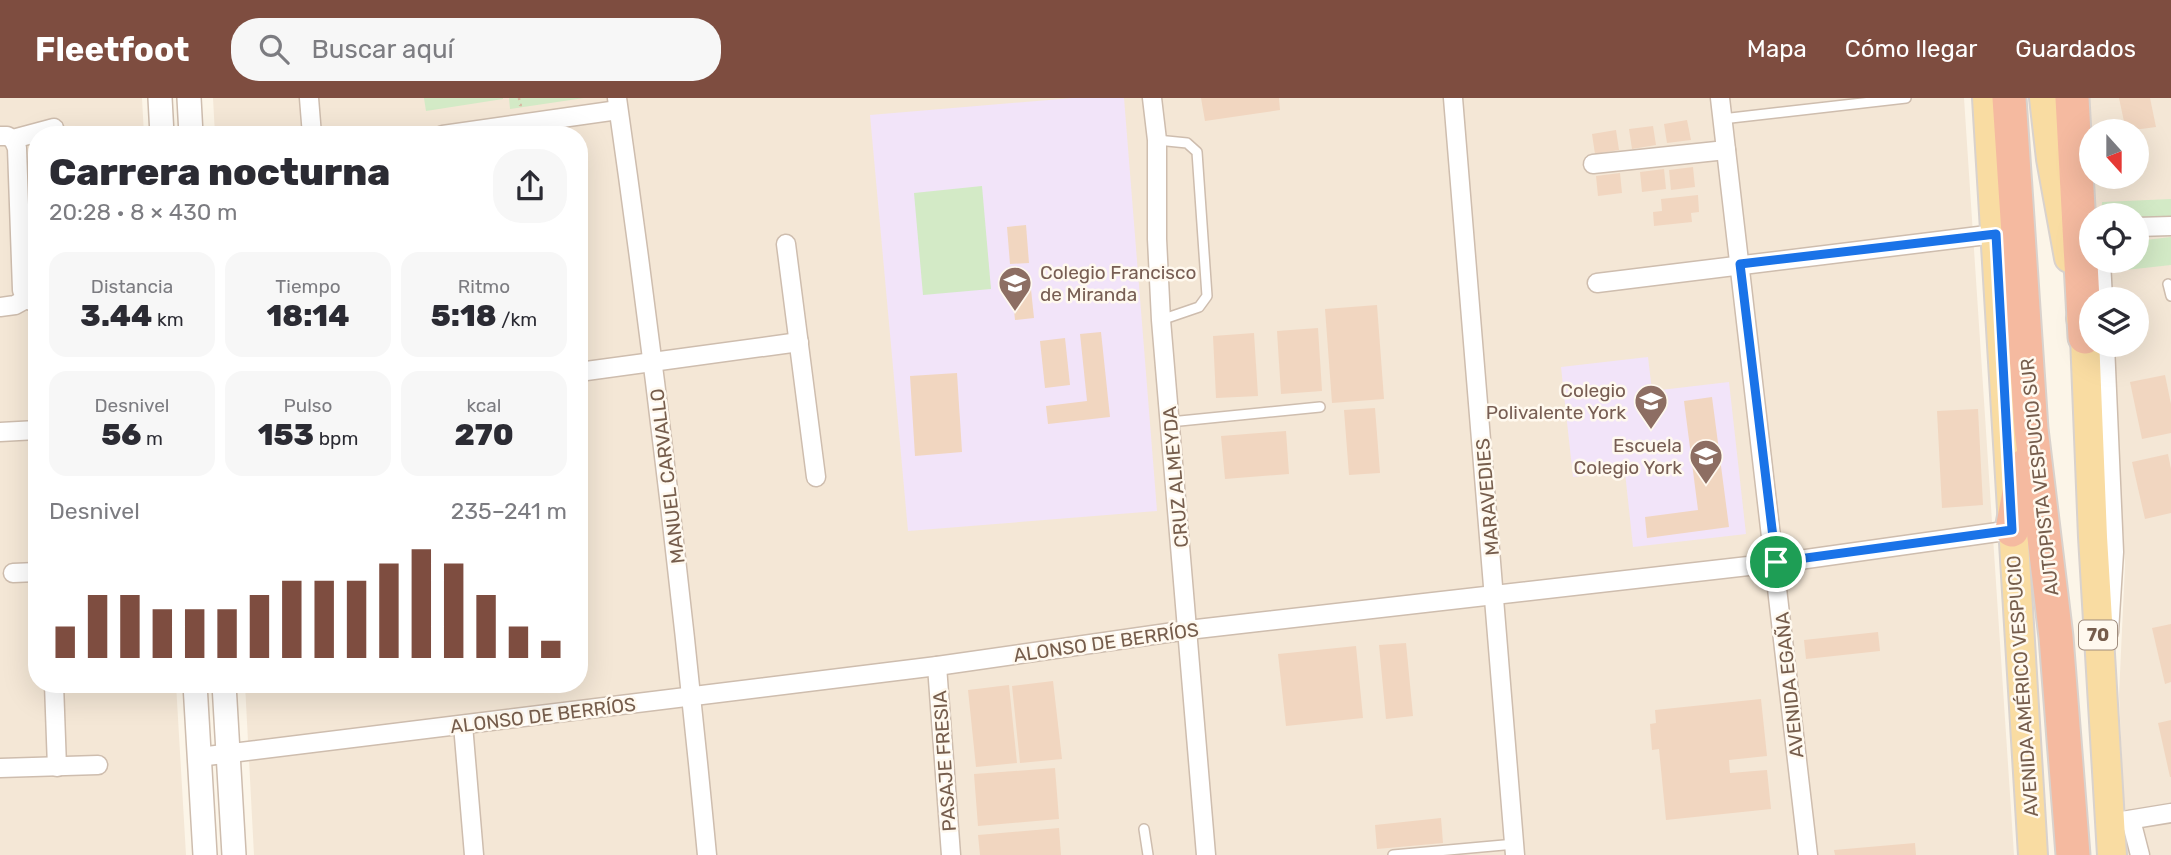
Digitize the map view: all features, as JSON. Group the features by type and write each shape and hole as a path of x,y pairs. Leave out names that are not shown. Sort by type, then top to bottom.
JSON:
{"highway":[{"name":"AUTOPISTA VESPUCIO SUR","path":"2009,98 2031,429 2056,637 2070,850"},
{"name":"70","path":"2072,98 2090,287"},
{"path":"2012,530 2031,429"}],"main road":[{"name":"AVENIDA AMÉRICO VESPUCIO","path":"1987,98 2032,855"},
{"path":"2044,98 2059,204 2081,287"},
{"name":"70","path":"2095,357 2102,694 2121,822 2112,855"}],"street":[{"path":"160,98 162,126"},
{"path":"190,98 191,126"},
{"path":"309,98 311,126"},
{"name":"CRUZ ALMEYDA","path":"1152,98 1157,140 1157,239 1161,320 1206,855"},
{"name":"MARAVEDIES","path":"1453,98 1515,849"},
{"name":"AVENIDA EGAÑA","path":"1720,98 1808,855"},
{"path":"494,126 618,104"},
{"name":"MANUEL CARVALLO","path":"618,104 653,362 692,696 707,855"},
{"path":"7,137 28,133"},
{"path":"7,137 17,148 22,290 28,297"},
{"path":"1593,164 1726,150"},
{"path":"2149,227 2171,226"},
{"path":"1597,283 1996,234"},
{"path":"786,244 816,477"},
{"path":"0,307 28,302"},
{"path":"588,371 799,342"},
{"path":"0,432 28,430"},
{"name":"ALONSO DE BERRÍOS","path":"200,757 936,666 1188,630 1776,562 2012,530"},
{"path":"13,573 28,572"},
{"name":"PASAJE FRESIA","path":"936,666 951,855"},
{"path":"54,693 57,767"},
{"path":"196,693 205,855"},
{"path":"225,693 234,855"},
{"path":"463,725 474,855"},
{"path":"0,768 98,765"},
{"path":"2140,855 2121,822 2171,813"}],"lane":[{"path":"1722,119 1906,98"},
{"path":"1157,140 1187,143 1197,152 1207,296 1199,307 1161,320"},
{"path":"2168,284 2171,296"},
{"path":"1170,422 1320,407"},
{"path":"1144,829 1148,855"},
{"path":"1393,855 1515,849"}],"path":[{"path":"519,98 520,105 532,103"}],"shaded area":[{"path":"0,98 142,98 144,126 28,126 28,693 177,693 186,855 0,855"},
{"path":"213,98 1964,98 2014,855 254,855 245,693 588,693 588,126 215,126"},
{"name":"Colegio Francisco de Miranda","path":"1073,98 1124,98 1157,511 908,531 870,115"},
{"path":"2086,98 2171,98 2171,855 2126,855 2119,695 2125,565 2114,357 2149,357 2149,287 2109,287 2108,273 2149,273 2149,203 2092,203 2091,189 2149,189 2149,119 2087,119"},
{"name":"Colegio Polivalente York","path":"1648,357 1652,391 1729,382 1746,534 1633,547 1625,472 1573,477 1561,367"}],"green space":[{"path":"424,98 503,98 503,99 426,111"},
{"path":"509,98 584,98 510,109"},
{"path":"982,186 991,289 923,295 914,193"},
{"path":"2171,199 2171,221 2149,222 2149,203 2102,202"},
{"path":"2171,237 2171,265 2149,267 2149,240"}],"building":[{"path":"1201,98 1279,98 1280,110 1205,121"},
{"path":"2119,98 2150,98 2156,127 2149,128 2149,119 2123,119"},
{"path":"1687,120 1691,140 1667,143 1664,124"},
{"path":"1653,126 1656,145 1632,149 1629,129"},
{"path":"1616,130 1619,150 1595,154 1592,134"},
{"path":"1693,167 1695,187 1671,190 1669,170"},
{"path":"1664,169 1666,189 1642,192 1640,172"},
{"path":"1620,173 1622,193 1598,196 1596,176"},
{"path":"1698,195 1699,212 1691,213 1692,222 1654,226 1653,212 1662,211 1661,199"},
{"path":"1026,225 1029,263 1010,264 1007,227"},
{"path":"1030,280 1034,318 1015,320 1011,282"},
{"path":"1377,305 1384,399 1332,403 1325,309"},
{"path":"1318,328 1322,391 1281,394 1277,331"},
{"path":"1101,332 1110,417 1048,424 1046,406 1087,401 1080,334"},
{"path":"1254,333 1258,396 1216,398 1213,336"},
{"path":"1065,338 1070,385 1045,388 1040,341"},
{"path":"957,373 962,452 915,456 910,376"},
{"path":"2165,375 2171,404 2171,433 2142,439 2130,382"},
{"path":"1712,397 1729,527 1647,538 1645,517 1698,510 1684,401"},
{"path":"1375,408 1380,473 1349,475 1344,410"},
{"path":"1978,409 1983,505 1942,508 1937,411"},
{"path":"1286,431 1289,474 1225,479 1221,436"},
{"path":"2168,454 2171,469 2171,513 2145,519 2132,462"},
{"path":"2171,624 2171,682 2165,684 2152,628"},
{"path":"1878,632 1880,651 1806,659 1804,640"},
{"path":"1406,643 1413,716 1386,719 1379,645"},
{"path":"1356,646 1363,718 1286,726 1278,654"},
{"path":"1053,681 1062,759 1020,763 1012,686"},
{"path":"1009,685 1017,763 976,767 968,690"},
{"path":"1761,699 1767,756 1729,760 1730,773 1767,770 1771,809 1666,820 1659,749 1652,750 1650,724 1656,723 1655,710"},
{"path":"2171,720 2171,777 2170,777 2158,723"},
{"path":"1055,768 1059,819 978,826 974,774"},
{"path":"1441,818 1443,843 1377,849 1375,825"},
{"path":"1059,828 1061,855 980,855 978,835"},
{"path":"1915,843 1916,855 1835,855 1834,850"}],"place":[{"name":"Colegio Francisco de Miranda","path":"1015,313"},
{"name":"Colegio Polivalente York","path":"1651,431"},
{"name":"Escuela Colegio York","path":"1706,486"}],"route":[{"path":"1996,234 2012,530 1776,562 1740,264 1996,234"}]}
